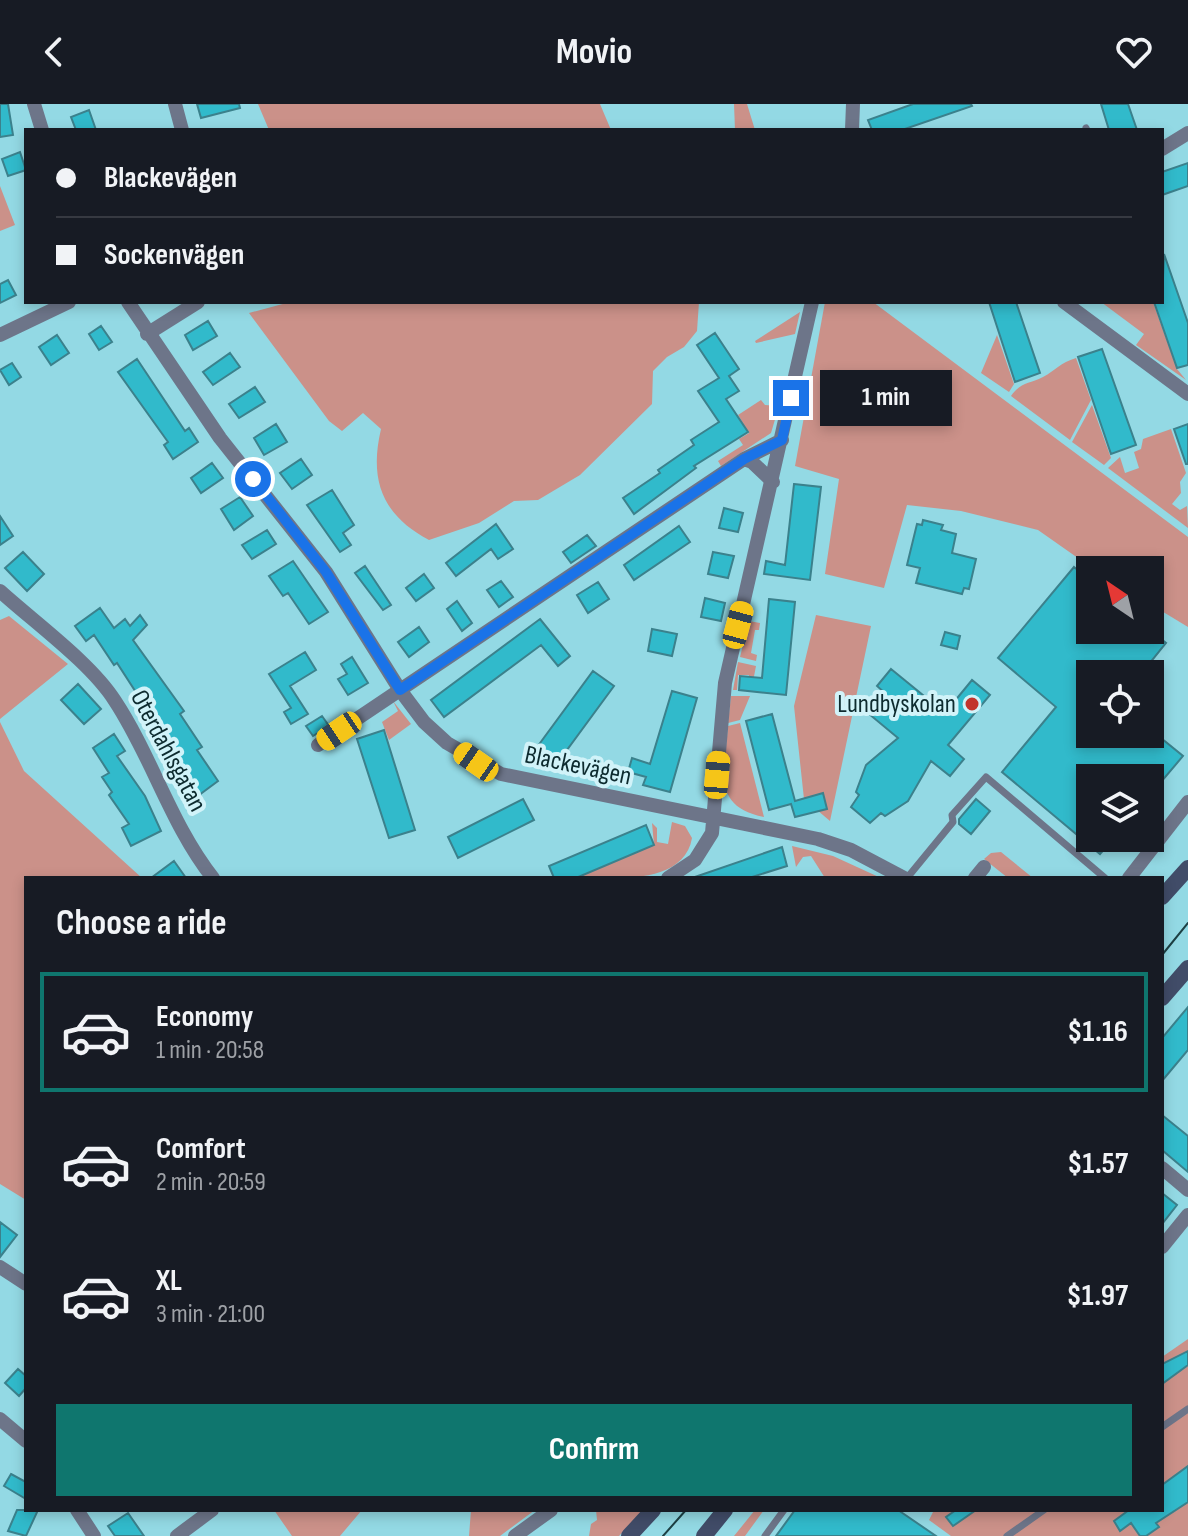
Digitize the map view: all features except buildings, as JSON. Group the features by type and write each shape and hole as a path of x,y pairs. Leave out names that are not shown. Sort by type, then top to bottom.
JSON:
{"main road":[{"path":"1164,895 1188,868"},
{"path":"1164,996 1188,968"},
{"path":"629,1536 651,1512"},
{"path":"704,1536 723,1512"}],"street":[{"path":"34,104 41,128"},
{"path":"175,104 181,128"},
{"path":"852,128 853,104"},
{"path":"1164,148 1188,133"},
{"path":"0,335 65,304"},
{"name":"Blackevägen","path":"129,304 211,427 326,572 400,690 424,722 447,743 501,774 818,839 851,850 902,876"},
{"path":"147,334 195,304"},
{"path":"671,876 701,853 712,833 725,683 812,304"},
{"path":"1067,304 1188,394"},
{"path":"318,745 744,459 782,440"},
{"path":"744,459 773,482"},
{"name":"Oterdahlsgatan","path":"0,591 114,698 141,743 185,834 212,876"},
{"path":"1131,876 1188,802"},
{"path":"1164,1170 1188,1190"},
{"path":"1164,1245 1188,1215"},
{"path":"0,1267 24,1283"},
{"path":"0,1419 24,1439"},
{"path":"78,1512 94,1536"},
{"path":"177,1536 209,1512"},
{"path":"515,1536 548,1512"}],"lane":[{"path":"908,876 953,822 952,815 986,777 1103,876"},
{"path":"1164,1426 1188,1409"},
{"path":"765,1536 783,1512"},
{"path":"1007,1536 1041,1512"}],"shaded area":[{"path":"258,104 600,104 610,128 268,128"},
{"path":"734,104 747,104 754,128 735,128"},
{"path":"0,186 15,225 0,231"},
{"path":"283,304 699,304 697,331 684,347 667,357 653,371 652,404 580,475 538,500 514,501 479,523 429,540 400,519 383,494 377,464 381,429 363,413 342,431 329,421 249,313"},
{"path":"825,304 876,304 1188,537 1188,627 1164,612 1164,556 1076,557 1038,530 961,511 907,505 884,588 825,574 839,479 795,466"},
{"path":"1104,304 1154,304 1177,369 1186,380 1136,345 1144,334"},
{"path":"800,312 795,334 756,343 755,341"},
{"path":"997,335 1014,384 1009,392 981,373"},
{"path":"1076,358 1091,400 1070,440 1011,396 1022,386"},
{"path":"761,400 765,405 779,406 771,433 721,466 718,461 743,445 739,439 749,433 738,415"},
{"path":"1092,405 1111,458 1104,465 1072,442"},
{"path":"1171,429 1186,473 1180,482 1181,493 1172,504 1180,510 1187,506 1188,528 1108,468 1120,457 1125,473 1139,468 1134,452 1141,449 1143,439"},
{"path":"816,615 871,626 830,821 804,799 794,706"},
{"path":"9,616 68,664 0,719 0,620"},
{"path":"749,621 760,623 759,630 755,630 751,653 757,655 756,661 740,657"},
{"path":"738,662 756,666 751,692 747,691 749,675 738,675 737,690 733,690"},
{"path":"731,696 750,696 740,720 728,723"},
{"path":"393,701 411,724 389,740 382,722 398,711"},
{"path":"0,722 24,771 140,876 24,876 24,1199 0,1184"},
{"path":"740,723 764,817 735,804 725,784 728,726"},
{"path":"672,822 685,826 692,838 686,854 661,872 644,876 581,876 654,845 652,823 657,828 657,842 668,844"},
{"path":"792,846 833,856 877,876 824,876 811,856 803,857 796,867"},
{"path":"1001,852 1031,876 1005,876 984,859 991,853"},
{"path":"1188,1339 1188,1536 951,1536 929,1520 933,1512 1164,1512 1164,1356"},
{"path":"275,1512 360,1512 340,1536 292,1536"},
{"path":"471,1512 532,1512 500,1536 469,1536"},
{"path":"596,1512 642,1512 619,1536 589,1536 591,1524 597,1520"},
{"path":"753,1512 763,1512 745,1536 734,1536"}],"tram line":[{"path":"1164,953 1188,923"},
{"path":"663,1536 684,1512"}],"place":[{"name":"Lundbyskolan","path":"972,704"}],"route":[{"path":"253,479 326,572 400,690 744,459 782,440 791,398"}]}
